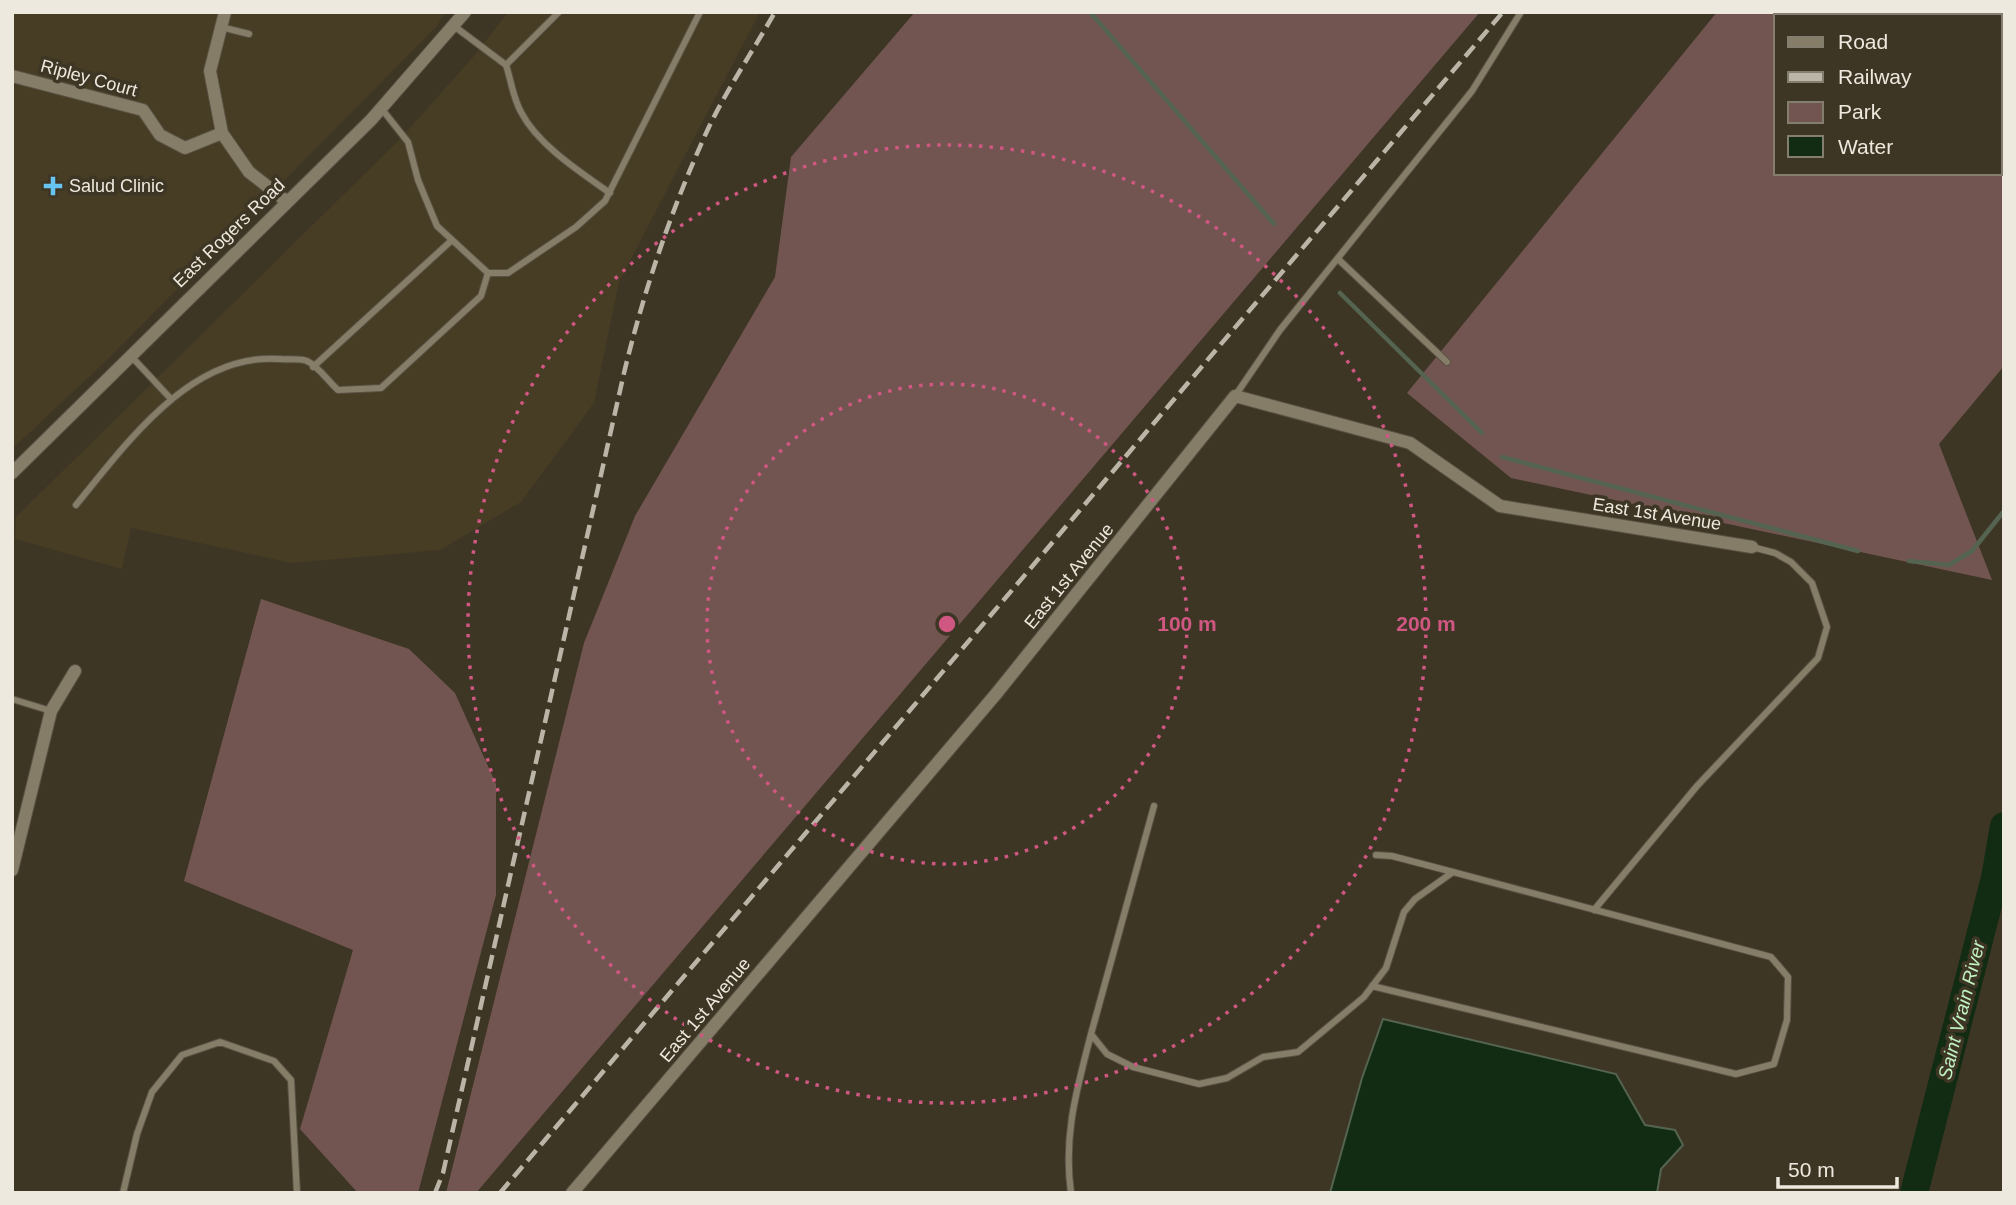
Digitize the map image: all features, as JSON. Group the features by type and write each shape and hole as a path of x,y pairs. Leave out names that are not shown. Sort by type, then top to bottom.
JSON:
{"street":[{"path":"225,12 210,71 222,133 249,172 286,201"},
{"name":"East Rogers Road","path":"12,473 382,108 465,12"},
{"name":"Ripley Court","path":"12,76 144,110 160,135 186,148 222,133"},
{"name":"East 1st Avenue","path":"572,1193 996,694 1235,396 1410,443 1500,506 1752,547"},
{"path":"12,870 51,711 75,671"}],"lane":[{"path":"506,65 559,12"},
{"path":"382,108 408,142 418,180 437,226 488,273 508,273 576,227 605,201 700,12"},
{"path":"1235,396 1280,330 1472,91 1521,12"},
{"path":"454,26 506,65 520,111 535,132 583,174 610,193"},
{"path":"221,27 249,34"},
{"path":"313,367 452,240"},
{"path":"1338,259 1447,362"},
{"path":"76,505 117,454 179,391 216,373 258,358 307,361 338,390 381,388 481,296 488,273"},
{"path":"130,355 171,400"},
{"path":"1594,910 1697,786 1818,658 1827,627 1812,583 1791,562 1775,553 1752,547"},
{"path":"12,699 51,711"},
{"path":"1070,1193 1066,1156 1073,1107 1154,806"},
{"path":"1372,986 1736,1074 1774,1064 1787,1020 1788,977 1771,957 1454,872 1376,855"},
{"path":"1091,1034 1107,1054 1133,1067 1199,1084 1227,1078 1264,1056 1298,1052 1355,1006 1386,968 1404,912 1415,899 1454,872"},
{"path":"123,1193 136,1134 152,1091 182,1055 220,1042 274,1061 291,1080 297,1193"}],"shaded area":[{"path":"12,12 445,12 437,26 107,360 12,449"},
{"path":"508,12 760,12 619,282 594,403 521,502 440,550 292,563 131,528 122,569 15,539 16,517 401,138 473,57"}],"green space":[{"path":"915,12 1480,12 476,1193 446,1193 584,643 635,516 775,277 791,157"},
{"path":"1717,12 2004,12 2004,366 1939,444 1992,580 1511,478 1407,393"},
{"path":"261,599 409,649 455,693 496,784 496,895 418,1193 358,1193 300,1129 353,950 184,881"}],"water":[{"path":"1383,1019 1616,1074 1645,1125 1675,1130 1683,1145 1661,1169 1657,1193 1330,1193 1362,1078"}],"waterway":[{"path":"1090,12 1274,224"},
{"path":"1340,293 1482,433"},
{"path":"1502,457 1858,551"},
{"path":"1909,561 1949,565 1972,551 2004,511"},
{"name":"Saint Vrain River","path":"1914,1193 1995,878 2004,826"}],"railway":[{"path":"435,1193 443,1173 640,311 671,219 708,129 775,12"},
{"path":"500,1193 1503,12"}],"place":[{"name":"Salud Clinic","path":"53,186"}]}
